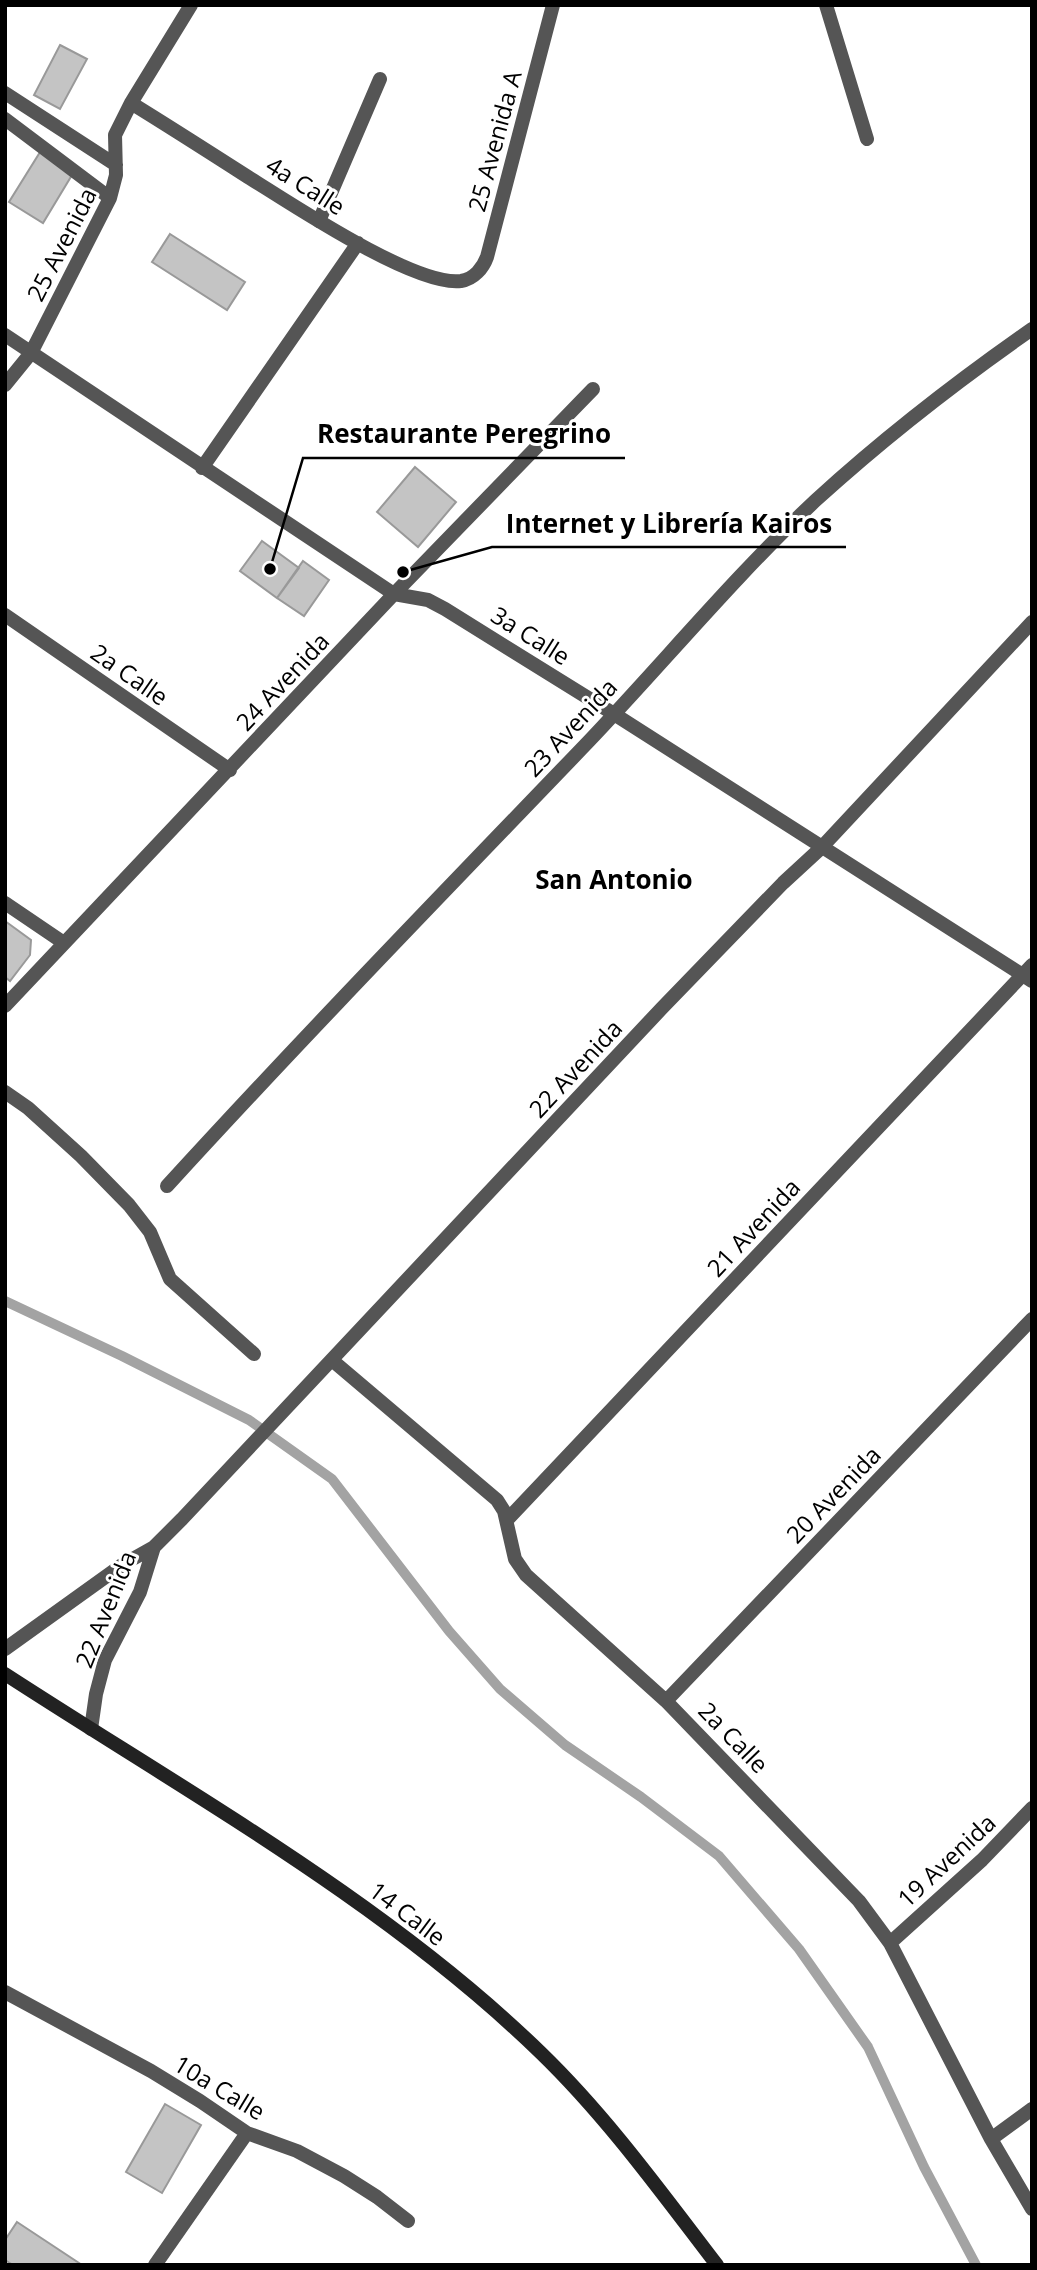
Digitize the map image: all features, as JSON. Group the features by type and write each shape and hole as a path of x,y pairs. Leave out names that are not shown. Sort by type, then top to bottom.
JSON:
{"street":[{"name":"25 Avenida","path":"5,385 31,353 110,198 115,186 115,135 131,103 191,5"},
{"name":"25 Avenida A","path":"467,280 484,266 487,257 553,5"},
{"path":"826,5 867,139"},
{"path":"319,221 380,79"},
{"path":"5,93 116,165"},
{"name":"4a Calle","path":"131,103 358,243 428,276 446,281 467,280"},
{"path":"5,118 110,198"},
{"path":"202,468 358,243"},
{"name":"23 Avenida","path":"167,1186 614,714 756,559 864,457 952,385 1032,329"},
{"name":"3a Calle","path":"5,335 394,594 436,604 614,714 821,848 1029,974"},
{"name":"24 Avenida","path":"5,1006 394,594 593,389"},
{"name":"2a Calle","path":"5,614 230,770"},
{"name":"22 Avenida","path":"5,1648 122,1565 154,1547 217,1485 662,1009 783,883 821,848 1032,622"},
{"path":"5,903 64,943"},
{"name":"21 Avenida","path":"507,1520 1029,974"},
{"path":"5,1092 28,1108 129,1205 150,1232 170,1279 254,1354"},
{"name":"20 Avenida","path":"666,1701 1032,1319"},
{"name":"2a Calle","path":"333,1361 497,1500 507,1520 515,1559 526,1575 666,1701 859,1901 890,1943 991,2139 1032,2208"},
{"name":"22 Avenida","path":"91,1730 96,1694 105,1660 140,1592 154,1547"},
{"name":"14 Calle","path":"5,1674 301,1864 386,1923 485,2002 585,2098 625,2145 717,2265"},
{"name":"19 Avenida","path":"890,1943 982,1860 1032,1808"},
{"name":"10a Calle","path":"5,1992 151,2071 247,2133 297,2151 344,2176 408,2221"},
{"path":"991,2139 1032,2109"},
{"path":"155,2265 247,2133"}],"building":[{"path":"60,45 87,59 60,109 34,95"},
{"path":"42,149 75,170 43,223 9,202"},
{"path":"170,234 245,282 227,310 152,262"},
{"path":"415,467 456,502 418,547 377,512"},
{"path":"262,541 299,568 277,598 240,571"},
{"path":"303,561 329,580 304,616 277,598"},
{"path":"5,921 31,940 30,955 10,981 5,977"},
{"path":"165,2104 201,2125 162,2193 126,2172"},
{"path":"17,2222 82,2265 13,2265 5,2260 5,2240"}],"waterway":[{"path":"5,1301 249,1420 332,1479 449,1631 500,1689 565,1745 641,1797 719,1856 799,1949 868,2047 924,2167 976,2265"}],"place":[{"name":"Restaurante Peregrino","path":"270,569"},
{"name":"Internet y Librería Kairos","path":"403,572"}],"district":[{"name":"San Antonio","path":"614,879"}]}
